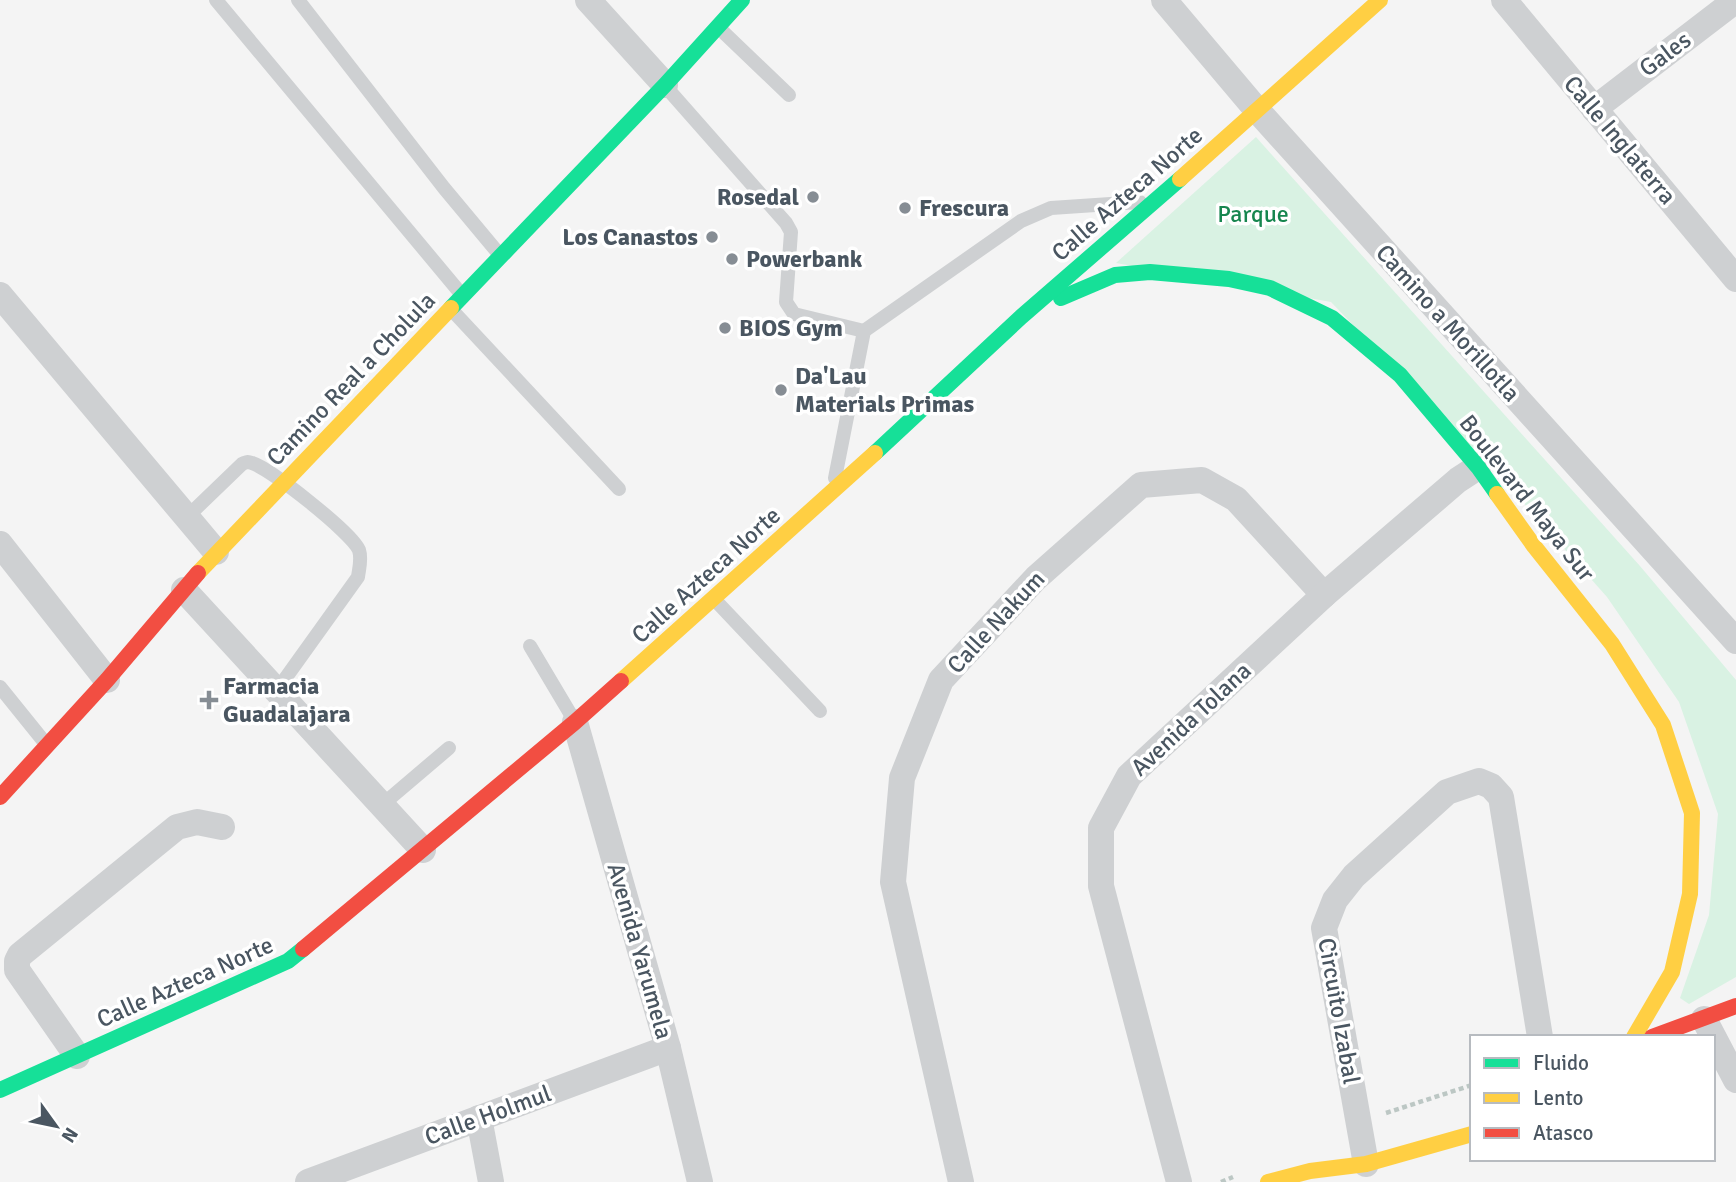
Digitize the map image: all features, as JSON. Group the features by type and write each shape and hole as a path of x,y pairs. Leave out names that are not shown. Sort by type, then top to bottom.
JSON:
{"main road":[{"name":"Calle Azteca Norte","path":"0,1090 288,961 575,722 832,493 1021,317 1380,0"},
{"name":"Camino Real a Cholula","path":"0,797 107,680 216,552 665,86 729,9"},
{"name":"Boulevard Maya Sur","path":"1021,317 1068,293 1115,275 1150,272 1248,282 1270,288 1332,318 1400,375 1478,467 1534,546 1612,644 1663,724 1692,813 1690,894 1672,972 1635,1035"},
{"path":"1658,1035 1736,1006"},
{"path":"1268,1182 1313,1177 1470,1135"}],"street":[{"path":"588,0 665,86"},
{"name":"Camino a Morillotla","path":"1164,0 1256,109 1736,642"},
{"name":"Calle Inglaterra","path":"1504,0 1736,279"},
{"name":"Gales","path":"1594,109 1736,0"},
{"path":"0,295 216,552"},
{"name":"Avenida Tolana","path":"1179,1182 1101,886 1101,828 1129,776 1324,595 1458,480 1478,467"},
{"name":"Calle Nakum","path":"961,1182 893,882 902,778 941,680 1036,578 1141,485 1202,480 1236,499 1324,595"},
{"path":"0,544 107,680"},
{"path":"184,590 423,850"},
{"name":"Avenida Yarumela","path":"575,722 668,1048 700,1182"},
{"name":"Circuito Izabal","path":"1366,1164 1324,928 1335,900 1354,876 1447,792 1479,781 1491,786 1502,797 1539,1035"},
{"path":"77,1056 17,970 20,955 177,827 197,822 222,827"},
{"path":"1704,1019 1712,1035"},
{"path":"1715,1040 1736,1080"},
{"name":"Calle Holmul","path":"308,1182 668,1048"},
{"path":"479,1118 491,1182"}],"lane":[{"path":"216,0 463,296"},
{"path":"298,0 500,257"},
{"path":"729,9 789,94"},
{"path":"665,86 786,223 791,232 786,302 789,309 794,314 864,331"},
{"path":"832,493 864,331 1021,221 1051,208 1155,201"},
{"path":"450,308 619,489"},
{"path":"187,517 242,464 248,462 283,483 339,526 358,549 361,562 358,578 277,690"},
{"path":"714,599 820,711"},
{"path":"530,646 575,722"},
{"path":"0,687 47,745"},
{"path":"382,805 449,748"}],"green space":[{"name":"Parque","path":"1256,137 1640,566 1736,680 1736,977 1689,1004 1680,998 1709,915 1718,814 1679,702 1607,597 1520,499 1331,302 1116,263"}],"traffic: fast":[{"path":"451,308 665,85 742,0"},
{"path":"875,453 1021,317 1180,179"},
{"path":"1061,298 1115,275 1150,272 1229,279 1270,288 1332,318 1400,375 1478,467 1497,494"},
{"path":"0,1090 288,961 303,949"}],"traffic: slow":[{"path":"1180,179 1380,0"},
{"path":"198,573 451,308"},
{"path":"621,681 875,453"},
{"path":"1497,494 1534,546 1612,644 1663,725 1692,813 1690,894 1672,972 1635,1035"},
{"path":"1268,1182 1310,1171 1366,1164 1470,1135"}],"traffic: jam":[{"path":"0,797 107,680 198,573"},
{"path":"303,949 621,681"},
{"path":"1657,1035 1736,1006"}],"place":[{"name":"Rosedal","path":"813,197"},
{"name":"Frescura","path":"905,208"},
{"name":"Los Canastos","path":"712,237"},
{"name":"Powerbank","path":"732,259"},
{"name":"BIOS Gym","path":"725,328"},
{"name":"Da'Lau Materials Primas","path":"781,390"},
{"name":"Farmacia Guadalajara","path":"209,700"}]}
